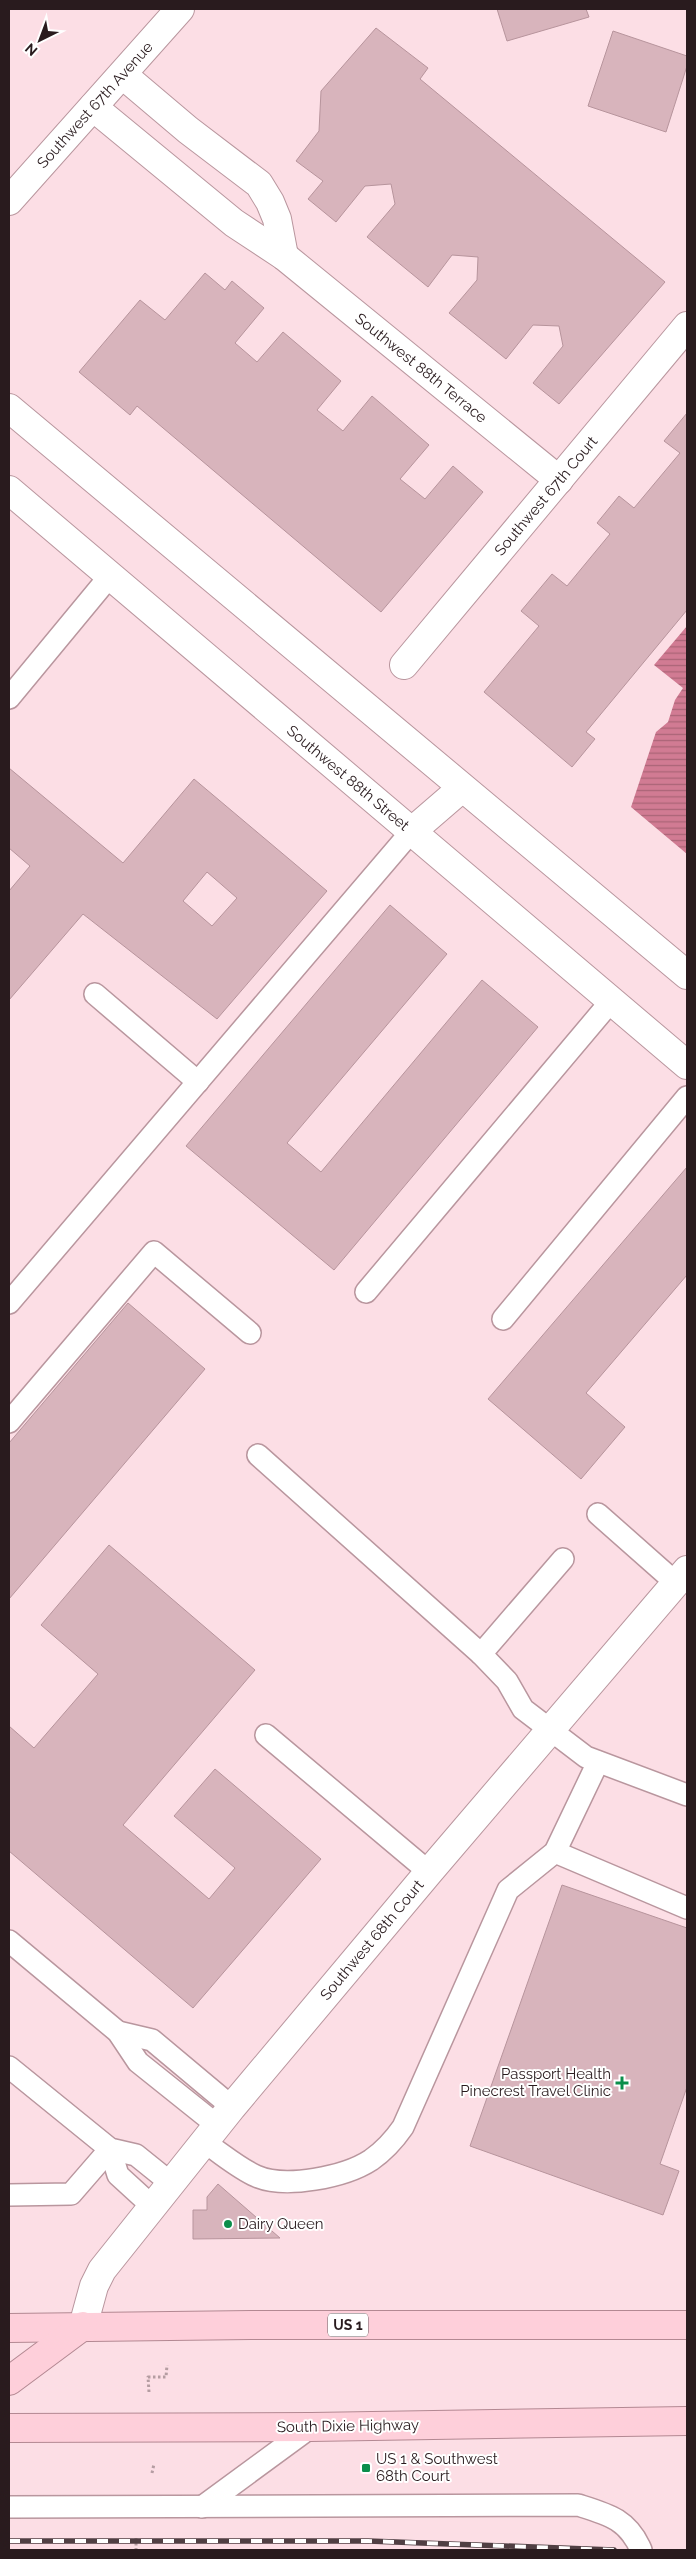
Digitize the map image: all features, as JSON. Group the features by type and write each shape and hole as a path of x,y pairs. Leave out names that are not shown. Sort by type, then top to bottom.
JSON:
{"highway":[{"name":"US 1","path":"9,2328 83,2326 687,2325"},
{"path":"9,2381 83,2326"},
{"name":"South Dixie Highway","path":"9,2428 311,2427 687,2421"}],"street":[{"name":"Southwest 67th Avenue","path":"9,201 180,9"},
{"path":"123,75 188,130 258,184 270,202 277,219 284,256"},
{"name":"Southwest 88th Terrace","path":"93,107 234,223 284,256 559,480"},
{"name":"Southwest 67th Court","path":"404,665 687,326"},
{"path":"9,408 687,975"},
{"name":"Southwest 88th Street","path":"9,490 109,577 687,1065"},
{"path":"411,832 462,788"},
{"name":"Southwest 68th Court","path":"83,2326 94,2286 102,2270 218,2125 429,1872 681,1577"}],"lane":[{"path":"9,698 109,577"},
{"path":"9,1303 411,832"},
{"path":"95,994 198,1082"},
{"path":"366,1292 612,1000"},
{"path":"503,1319 687,1098"},
{"path":"9,1422 154,1252 250,1332"},
{"path":"258,1456 481,1654 507,1681 523,1709 586,1757 687,1795"},
{"path":"598,1514 681,1577"},
{"path":"481,1654 563,1560"},
{"path":"266,1735 429,1872"},
{"path":"9,1941 118,2032 138,2062 218,2125 256,2176 273,2182 293,2182 354,2170 388,2147 404,2128 508,1890 555,1852 598,1762"},
{"path":"555,1852 687,1908"},
{"path":"9,2067 110,2149 136,2155 172,2184"},
{"path":"9,2195 71,2194 110,2149"},
{"path":"110,2149 118,2175 153,2207"},
{"path":"202,2507 311,2427"},
{"path":"9,2507 578,2505 614,2516 638,2542 641,2550"}],"path":[{"path":"149,2392 148,2377 166,2377 167,2364"}],"shaded area":[{"path":"687,626 687,854 631,807 656,732 668,722 675,700 683,688 654,665"}],"building":[{"path":"497,9 586,9 589,17 507,41"},
{"path":"376,28 428,68 420,79 665,282 559,404 533,383 563,346 559,326 533,325 506,359 449,313 477,280 478,257 452,255 428,287 367,237 395,204 391,184 365,186 336,222 308,199 323,181 296,161 319,131 321,91"},
{"path":"613,31 687,56 687,66 666,132 588,106"},
{"path":"205,273 225,290 232,281 264,308 235,343 257,362 283,332 341,381 317,410 343,431 372,396 429,445 400,479 425,499 453,466 483,492 381,612 137,406 130,415 79,372 140,300 165,320"},
{"path":"687,413 687,610 586,732 595,739 572,767 484,692 539,626 521,611 552,574 567,586 610,534 597,523 619,496 634,508 680,453 664,441"},
{"path":"9,768 123,863 194,779 327,891 217,1019 83,914 9,1000 9,891 30,866 9,848","holes":["207,872 237,898 212,926 183,901"]},
{"path":"390,905 447,954 287,1143 321,1172 482,980 538,1027 334,1270 186,1146"},
{"path":"687,1167 687,1275 586,1393 625,1427 581,1479 488,1399"},
{"path":"128,1303 205,1369 9,1599 9,1443"},
{"path":"109,1545 255,1670 123,1825 209,1899 235,1868 174,1816 215,1769 321,1859 193,2008 9,1851 9,1726 34,1748 98,1674 41,1625"},
{"path":"562,1885 687,1928 687,2087 660,2164 679,2171 663,2215 470,2146"},
{"name":"Dairy Queen","path":"218,2184 280,2238 193,2239 193,2210 207,2210 207,2197"}],"railway":[{"path":"9,2541 368,2541 614,2550"}],"place":[{"name":"Passport Health Pinecrest Travel Clinic","path":"622,2083"},
{"name":"Dairy Queen","path":"228,2224"},
{"name":"US 1 & Southwest 68th Court","path":"366,2468"}]}
